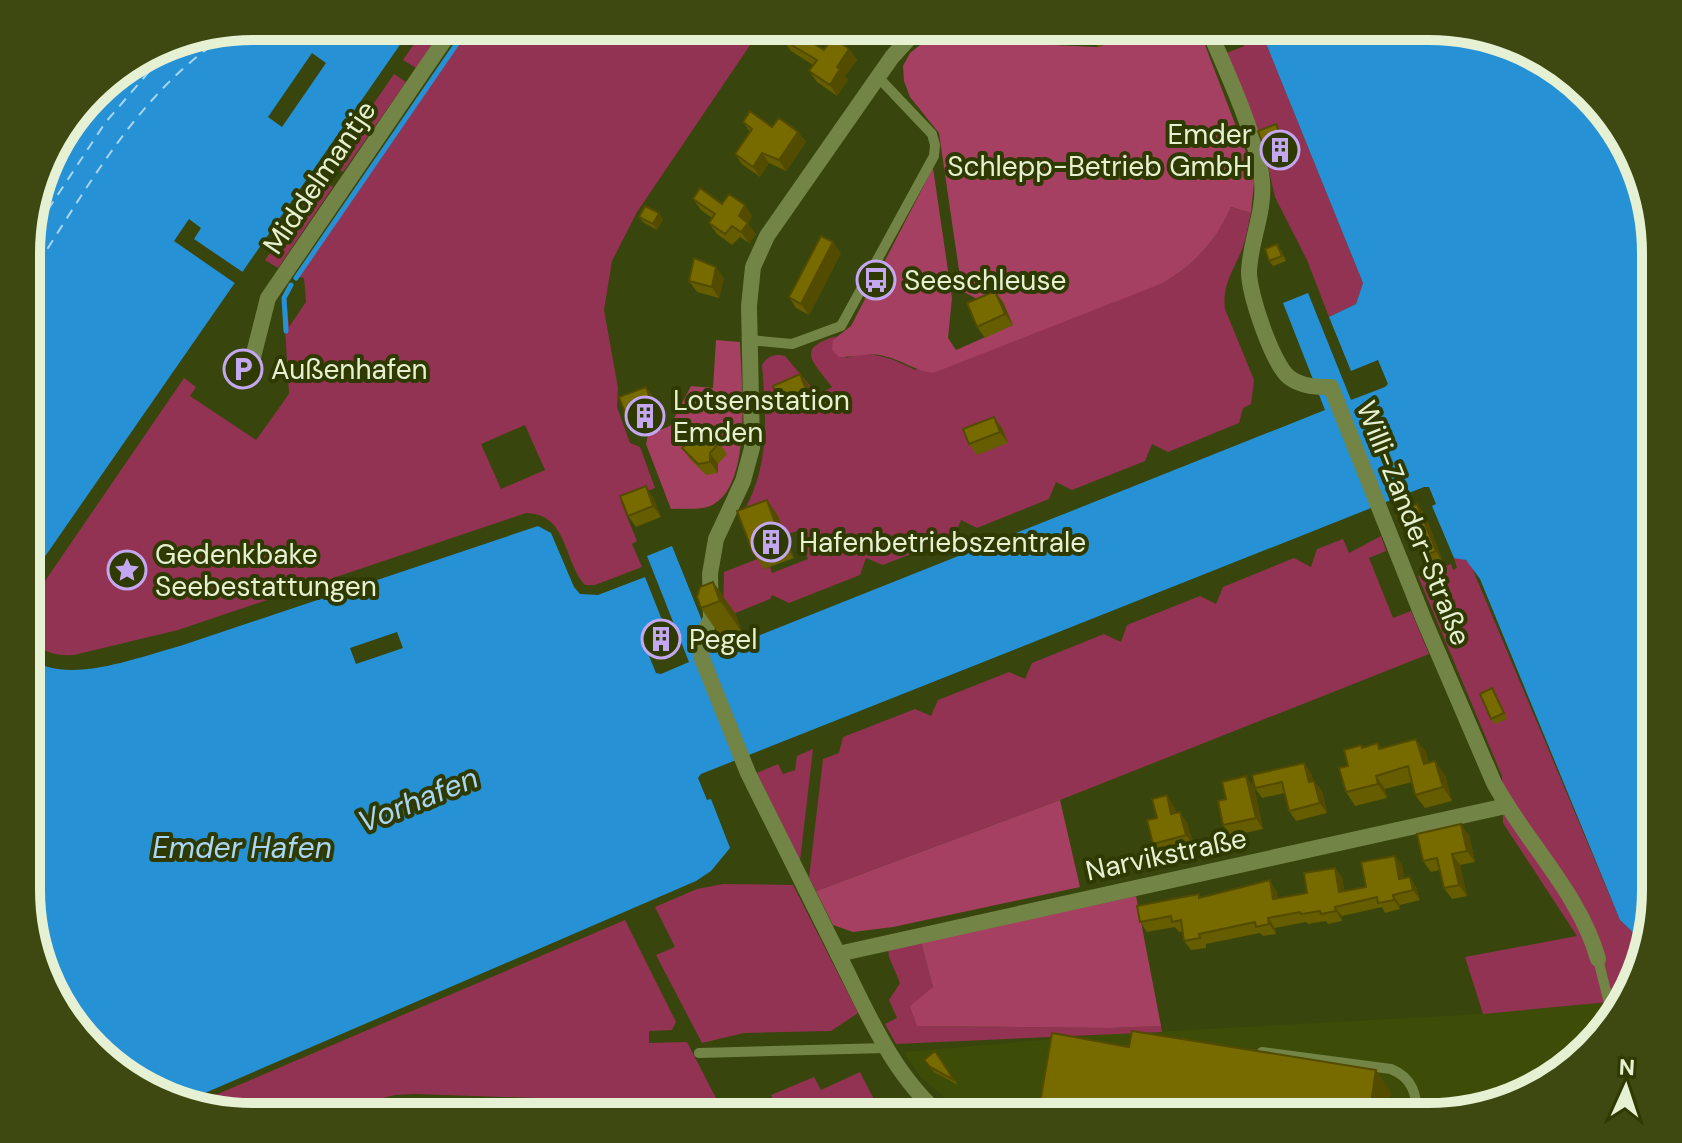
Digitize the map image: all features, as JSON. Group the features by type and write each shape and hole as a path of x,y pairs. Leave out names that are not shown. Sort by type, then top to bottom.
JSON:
{"street":[{"name":"Middelmantje","path":"250,369 268,298 444,40"},
{"path":"908,40 878,77 767,236 752,277 749,340 752,448 743,481 713,553 710,574 712,613 702,637 700,652 742,760 773,827 886,1048 908,1082 929,1103"},
{"name":"Willi-Zander-Straße","path":"1213,40 1244,118 1261,174 1262,205 1250,263 1251,295 1283,372 1303,385 1331,387 1424,620 1506,806 1587,925 1598,959"},
{"name":"Narvikstraße","path":"838,954 1506,806"}],"lane":[{"path":"749,340 792,344 841,326 934,156 932,134 878,77"},
{"path":"1598,959 1609,1004"},
{"path":"699,1053 886,1048"},
{"path":"1256,1051 1391,1069 1404,1074 1412,1085 1415,1103"}],"shaded area":[{"path":"417,40 435,40 416,68 403,60"},
{"path":"457,40 754,40 637,212 612,261 604,310 618,388 617,407 630,443 640,447 655,488 621,502 637,541 632,544 642,567 595,585 585,585 550,521 540,515 526,513 178,630 74,655 61,655 41,648 40,588 184,378 196,387 190,396 256,440 289,394 283,295 290,285 293,286 286,296 289,327 306,302 304,278 296,276","holes":["525,425 545,470 501,489 481,444"]},
{"path":"926,40 1028,40 1030,44 1098,47 1116,40 1203,40 1250,163 1254,182 1251,213 1231,207 1219,231 1203,251 1163,283 933,373 878,355 839,357 832,350 833,340 851,326 933,168 952,298 948,338 956,350 1013,325 962,291 939,133 910,97 904,81 903,66 910,53"},
{"path":"1242,40 1265,40 1363,283 1356,304 1329,317 1307,260 1275,197 1264,149 1227,53 1244,46"},
{"path":"394,74 406,82 343,172 332,164"},
{"path":"321,179 333,187 278,268 265,260"},
{"path":"1231,207 1251,213 1224,301 1254,380 1251,404 1243,408 1239,423 1168,452 1152,444 1145,461 1072,490 1056,482 1049,499 977,528 961,520 954,537 883,565 866,558 860,575 789,603 772,595 770,599 723,618 724,572 760,558 764,569 770,567 772,573 808,559 797,531 785,535 753,526 746,507 763,455 762,365 766,359 775,355 785,356 818,395 832,387 814,363 812,351 816,345 837,336 833,340 846,358 882,356 915,370 1163,283 1203,251 1219,231"},
{"path":"716,340 740,342 742,429 735,474 726,492 714,504 671,509 646,444 648,435 670,426 691,386 713,388"},
{"path":"1381,536 1386,551 1369,558 1393,618 1411,611 1429,654 1060,800 816,891 809,878 823,759 839,753 843,737 915,709 931,716 938,700 1009,672 1025,679 1032,663 1104,634 1121,642 1127,625 1200,596 1216,604 1223,587 1294,558 1311,567 1317,549 1343,539 1349,553"},
{"path":"1454,558 1470,563 1620,920 1637,936 1626,972 1611,1002 1483,1014 1465,957 1577,936 1503,823 1502,776 1418,576 1451,564 1453,570 1457,568"},
{"path":"813,749 800,861 757,773 778,764 783,774 795,770 797,756"},
{"path":"1060,800 1080,887 893,927 853,932 833,925 816,891"},
{"path":"723,884 793,885 858,1013 831,1031 744,1033 702,1043 656,955 675,947 655,907 697,889"},
{"path":"1136,896 1161,1026 917,1026 910,1006 933,987 921,942"},
{"path":"625,920 676,1022 672,1030 649,1031 649,1043 687,1042 718,1103 415,1094 362,1103 239,1103 208,1098"},
{"path":"921,942 933,987 917,1026 1161,1026 1162,1032 896,1044 885,1024 897,1018 889,1000 900,983 888,949"},
{"path":"1611,1002 1580,1041 1548,1067 1498,1092 1443,1103 950,1103 920,1076 903,1052 1114,1034 1482,1014"},
{"path":"860,1072 876,1103 775,1103 771,1095 814,1077 821,1090"}],"water":[{"path":"239,40 403,40 40,564 42,225 56,171 76,134 102,102 123,84 146,68 184,51"},
{"name":"Emder Hafen","path":"1265,40 1443,40 1498,51 1536,68 1559,84 1589,112 1614,146 1635,198 1642,239 1642,904 1637,936 1620,920 1480,579 1466,560 1454,558 1432,506 1436,504 1429,487 1424,487 701,774 698,778 707,800 711,799 730,848 711,871 696,881 199,1096 146,1075 123,1059 93,1031 68,997 51,959 40,904 40,664 81,670 123,662 180,646 538,526 551,533 574,587 580,594 598,595 645,577 668,635 648,643 651,649 647,651 656,673 661,674 689,662 647,556 672,546 715,653 1325,410 1283,303 1308,293 1351,400 1385,387 1388,384 1378,360 1351,371 1329,317 1356,304 1363,283"}],"pier":[{"path":"312,53 326,63 282,127 268,117"},
{"path":"189,219 201,228 194,239 247,275 239,286 174,241"},
{"path":"397,632 403,648 356,664 350,648"}],"building":[{"path":"783,40 808,40 824,50 831,40 837,40 849,49 830,85 809,71 817,60"},
{"path":"750,111 772,127 779,118 798,132 779,160 762,153 753,167 735,154 752,129 743,122"},
{"path":"1276,124 1285,148 1267,155 1258,131"},
{"path":"700,188 722,204 729,194 745,205 739,216 748,223 741,232 732,226 725,234 709,223 715,214 693,199"},
{"path":"645,206 659,213 653,224 639,217"},
{"path":"821,236 833,242 801,304 789,297"},
{"path":"1277,244 1282,256 1269,261 1265,249"},
{"path":"694,258 716,267 712,287 689,281"},
{"path":"995,291 1005,314 977,327 967,303"},
{"path":"800,374 807,392 780,403 773,386"},
{"path":"646,387 655,413 629,423 619,397"},
{"path":"994,417 1000,432 969,444 963,429"},
{"path":"703,427 719,443 710,453 710,462 698,464 682,448"},
{"path":"646,486 653,506 628,516 620,496"},
{"path":"767,500 782,542 753,553 737,511"},
{"path":"1417,504 1436,551 1422,557 1409,524 1401,527 1396,513"},
{"path":"713,582 720,601 701,608 697,597 700,587"},
{"path":"1492,688 1504,713 1491,719 1480,694"},
{"path":"1416,739 1424,764 1435,761 1443,787 1415,795 1408,766 1376,776 1378,784 1346,792 1339,768 1348,766 1344,750 1378,743 1379,749"},
{"path":"1304,763 1309,782 1314,781 1320,803 1289,811 1282,782 1255,788 1252,775"},
{"path":"1246,776 1256,818 1223,825 1218,801 1226,799 1222,782"},
{"path":"1167,795 1171,814 1180,812 1186,835 1153,844 1147,820 1157,818 1152,799"},
{"path":"1461,824 1467,851 1452,854 1459,885 1444,888 1437,858 1423,861 1417,834"},
{"path":"1395,856 1399,879 1410,877 1413,890 1393,895 1394,900 1378,903 1377,897 1335,907 1336,911 1321,914 1320,911 1300,912 1268,918 1269,924 1256,927 1255,922 1199,934 1200,938 1184,941 1181,920 1172,922 1171,916 1140,922 1137,906 1199,894 1199,898 1270,880 1273,899 1307,893 1304,873 1335,868 1339,892 1366,887 1361,862"},
{"path":"1132,1031 1376,1070 1371,1103 1040,1103 1052,1033 1129,1047"},
{"path":"935,1051 954,1080 930,1067 924,1060"}],"waterway":[{"path":"296,278 459,40"},
{"path":"286,331 284,298 291,285"}],"ferry route":[{"path":"40,260 96,174 145,108 174,78 217,43"},
{"path":"44,216 105,123 160,61"}],"place":[{"name":"Emder Schlepp-Betrieb GmbH","path":"1280,150"},
{"name":"Seeschleuse","path":"876,280"},
{"name":"Außenhafen","path":"243,369"},
{"name":"Lotsenstation Emden","path":"645,416"},
{"name":"Hafenbetriebszentrale","path":"771,542"},
{"name":"Gedenkbake Seebestattungen","path":"127,570"},
{"name":"Pegel","path":"661,639"}],"water label":[{"name":"Vorhafen","path":"418,800"}]}
